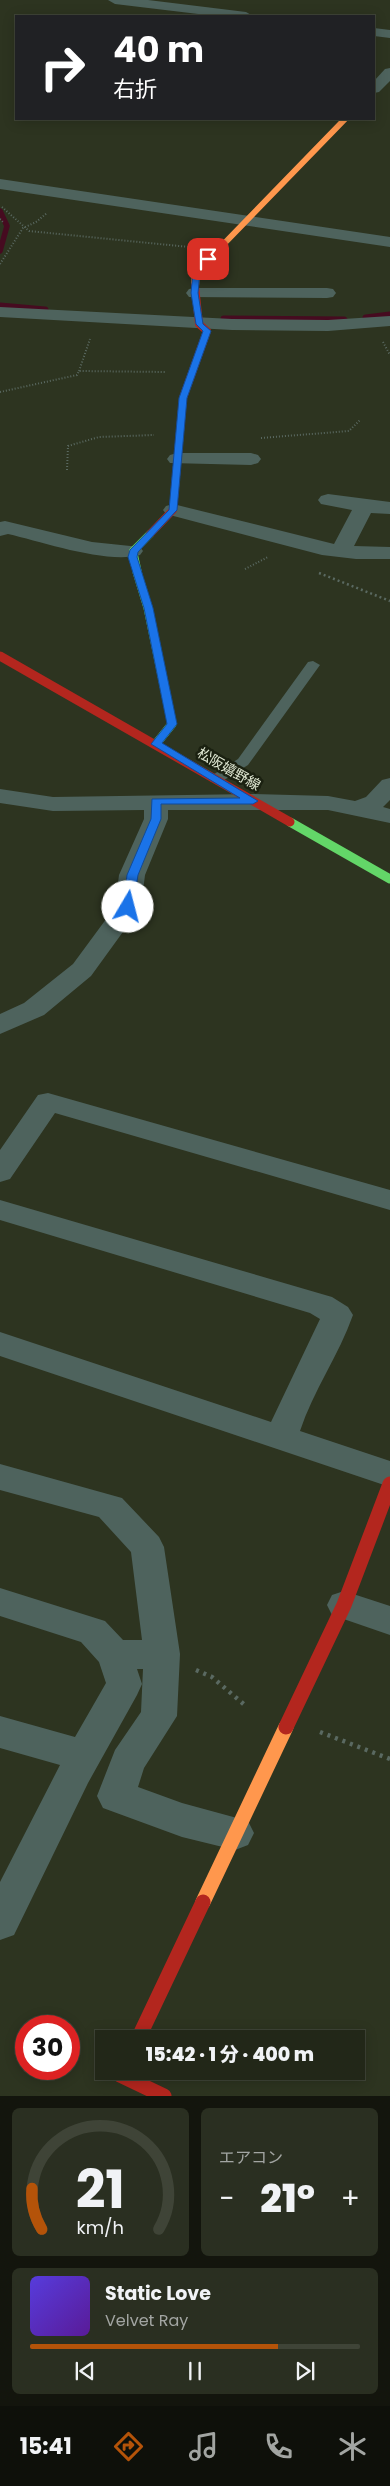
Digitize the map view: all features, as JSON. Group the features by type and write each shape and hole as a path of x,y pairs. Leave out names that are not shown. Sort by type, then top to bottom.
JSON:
{"street":[{"path":"115,0 238,15"},
{"path":"375,32 390,34"},
{"path":"375,88 390,72"},
{"path":"156,744 172,724 148,608 133,557 134,551 173,510 176,459 183,398 207,331 199,324 195,293 196,272 344,120"},
{"path":"0,184 390,242"},
{"path":"195,293 327,293"},
{"path":"0,312 199,324 336,326 390,321"},
{"path":"176,459 251,459"},
{"path":"328,500 390,508"},
{"path":"341,551 364,506"},
{"path":"173,510 322,549 390,553"},
{"path":"0,530 5,527 92,548 134,551"},
{"name":"松阪嬉野線","path":"0,656 390,879"},
{"path":"360,808 375,802 390,785"},
{"path":"0,796 53,804 156,801 328,803 360,808 390,816"},
{"path":"0,1025 34,1008 82,970 128,907 132,875 156,819 156,801"},
{"path":"0,1172 48,1102 390,1200"},
{"path":"0,1210 321,1305 337,1315 331,1335 289,1413 282,1438"},
{"path":"0,1344 390,1474"},
{"path":"0,1477 110,1507 147,1547 162,1654 160,1716 128,1761 116,1796 182,1820 235,1833"},
{"path":"142,2030 344,1605 390,1484"},
{"path":"0,1602 92,1631 115,1654 124,1684 84,1755 0,1922"},
{"path":"344,1605 390,1621"},
{"path":"115,1654 162,1654"},
{"path":"0,1732 33,1743 84,1755"},
{"path":"118,2081 164,2096"}],"lane":[{"path":"216,779 243,762 313,664"}],"path":[{"path":"0,264 23,228 36,222 68,194"},
{"path":"0,206 12,213 23,228 29,231 194,248 220,247"},
{"path":"0,219 3,222"},
{"path":"0,392 77,375 90,341 89,333 93,319"},
{"path":"78,371 192,373"},
{"path":"245,569 270,556"},
{"path":"162,1654 212,1677 247,1707"},
{"path":"317,1730 390,1759"}],"waterway":[{"path":"0,211 7,226 0,251"},
{"path":"0,306 45,310"},
{"path":"366,318 390,315"},
{"path":"224,319 344,320"}],"traffic: fast":[{"path":"150,534 133,551 133,557 148,608 172,724 156,744"},
{"path":"290,822 390,879"}],"traffic: slow":[{"path":"195,286 196,272 344,120"},
{"path":"203,1902 286,1727"}],"traffic: jam":[{"path":"150,534 173,510 183,398 207,331 199,324 195,286"},
{"path":"0,656 290,822"},
{"path":"286,1727 344,1605 390,1484"},
{"path":"142,2030 203,1902"},
{"path":"130,2080 164,2096"}],"route":[{"path":"128,907 132,875 156,819 156,801 253,801 156,744 172,724 148,608 133,557 134,551 173,510 178,434 183,398 207,331 199,324 195,293 196,272 208,259"}]}
